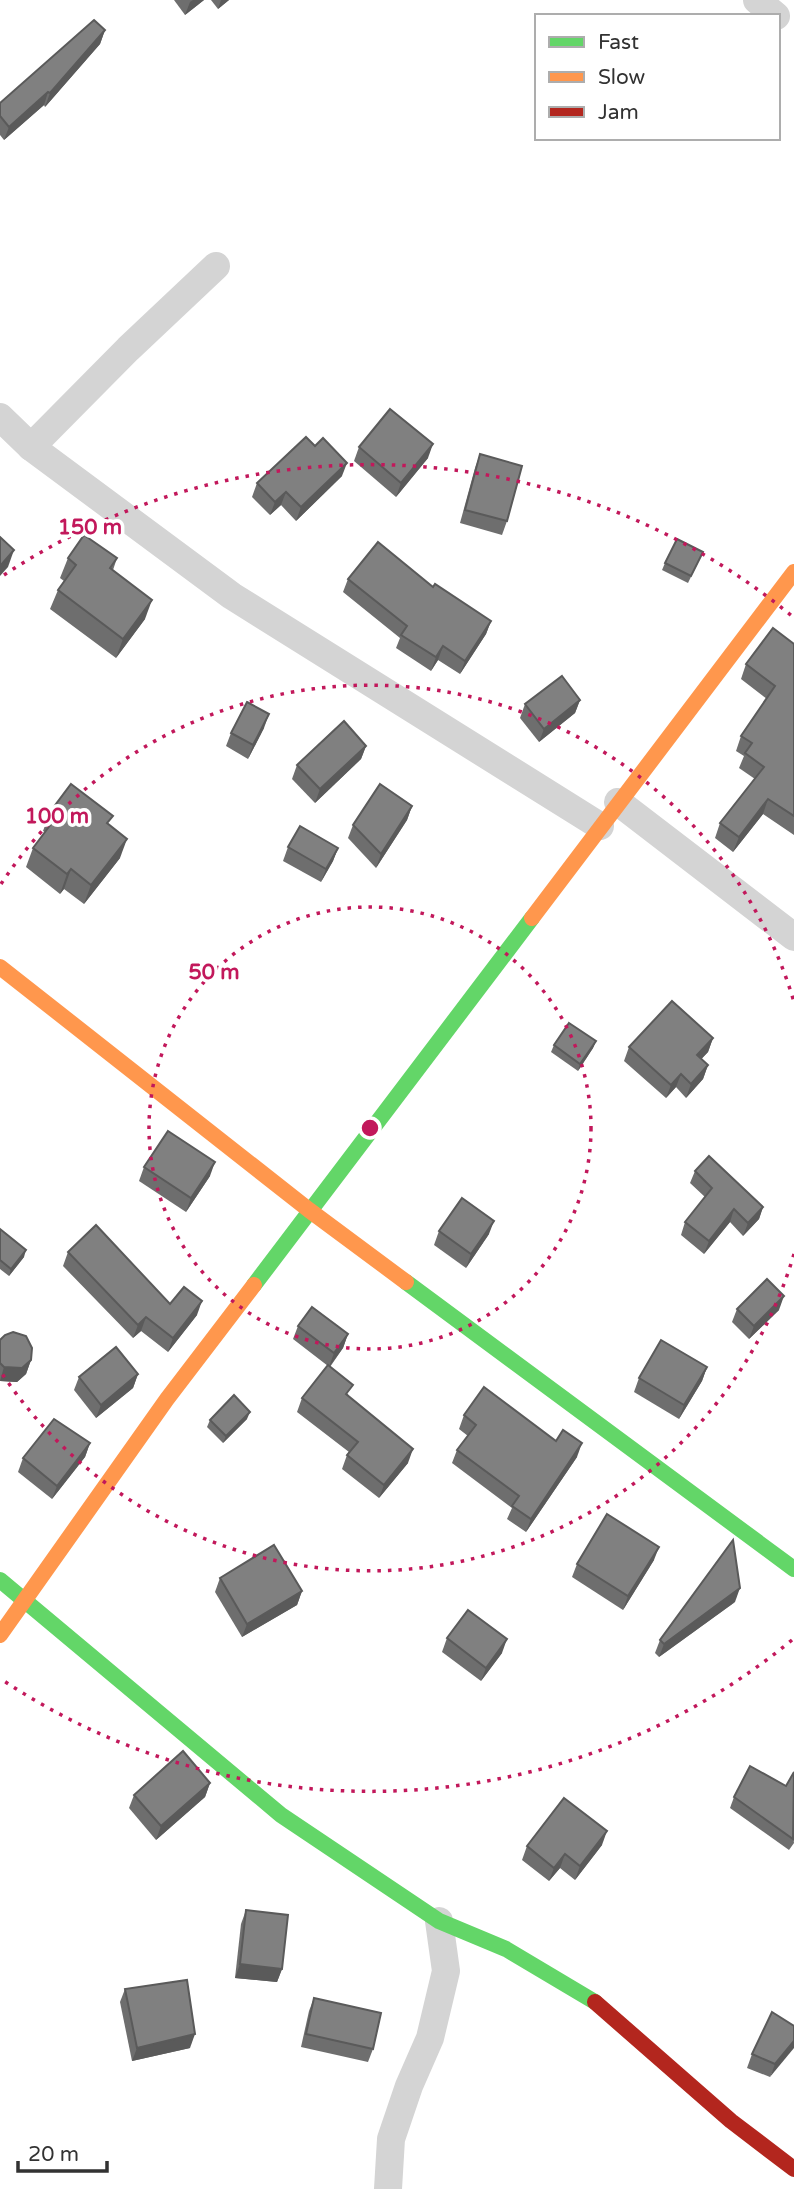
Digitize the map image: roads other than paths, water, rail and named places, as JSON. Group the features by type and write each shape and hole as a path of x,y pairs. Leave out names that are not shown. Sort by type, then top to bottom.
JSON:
{"street":[{"path":"757,0 773,14"},
{"path":"780,19 794,30"},
{"path":"31,447 128,349 216,266"},
{"path":"0,417 31,447 232,596 600,826"},
{"path":"0,1635 167,1399 794,572"},
{"path":"618,802 794,937"},
{"path":"0,967 309,1210 794,1569"},
{"path":"0,1580 281,1815 439,1922 506,1949 588,1996 731,2121 794,2169"},
{"path":"388,2189 391,2139 430,2038 446,1971 439,1922"}]}
